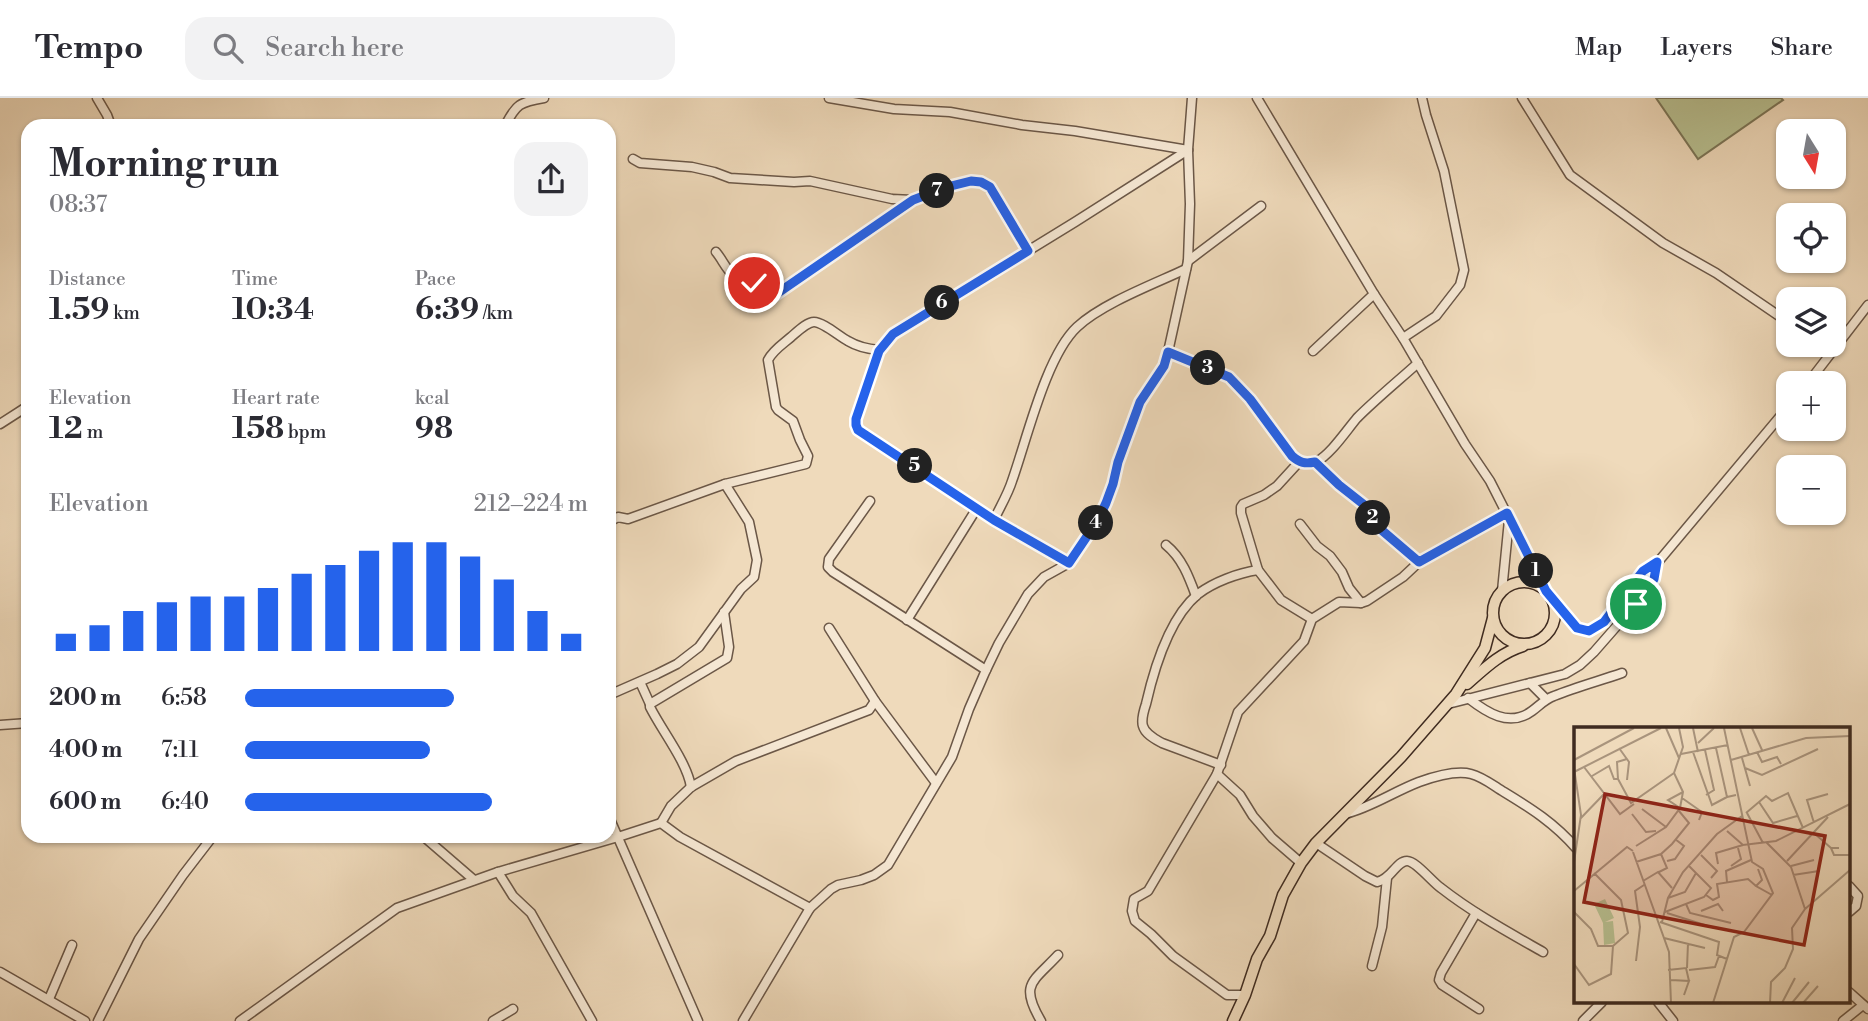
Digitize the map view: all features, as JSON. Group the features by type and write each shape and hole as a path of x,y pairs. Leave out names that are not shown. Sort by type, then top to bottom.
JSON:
{"main road":[{"path":"1233,1021 1257,959 1270,936 1283,895 1301,863 1317,843 1401,757 1456,694 1492,662 1512,649 1538,640 1552,627 1555,608 1549,595 1538,585 1519,582 1502,591 1493,608 1485,648 1456,694"},
{"path":"1493,618 1496,627 1510,641 1529,643"}],"street":[{"path":"97,98 108,119"},
{"path":"508,119 519,104 544,98"},
{"path":"829,98 894,109 950,112 1188,150"},
{"path":"743,1021 810,908 838,885 874,875 888,865 952,757 968,709 986,670 1028,594 1044,577 1069,563 1098,520 1140,402 1164,366 1168,352 1187,265 1190,205 1188,150 1192,98"},
{"path":"1258,98 1374,294 1490,481 1549,595 1577,628 1589,631 1604,622 1643,571 1657,562 1776,421"},
{"path":"1403,338 1436,316 1460,285 1464,270 1444,171 1422,98"},
{"path":"1522,98 1570,175 1662,243 1716,273 1776,315"},
{"path":"1069,563 994,520 858,430 856,419 879,351 893,334 1188,150"},
{"path":"633,159 640,163 692,167 730,178 810,181 892,199 913,200"},
{"path":"716,252 735,277 754,283 772,297 913,200 971,181 990,187 1028,251"},
{"path":"994,520 1011,485 1041,396 1062,345 1078,326 1111,304 1187,265 1261,206"},
{"path":"1312,351 1374,294"},
{"path":"1846,334 1868,305"},
{"path":"616,518 628,519 726,484 806,464 808,456 793,421 776,407 768,365 771,354 798,331 815,322 863,348 879,351"},
{"path":"1168,352 1229,377 1250,399 1292,456 1299,462 1308,464 1326,453 1360,416 1418,363"},
{"path":"1817,371 1828,357"},
{"path":"0,424 21,410"},
{"path":"1299,462 1264,495 1248,500 1241,507 1241,513 1258,570 1281,600 1312,619"},
{"path":"1315,462 1367,507 1378,527 1419,562"},
{"path":"616,692 677,664 699,648 741,589 754,577 757,560 750,522 726,484"},
{"path":"870,500 829,559 828,567 986,670"},
{"path":"908,620 976,508"},
{"path":"1245,995 1227,995 1173,956 1135,921 1132,911 1134,899 1148,891 1219,770 1238,712 1304,641 1312,619 1339,602 1360,603 1382,592 1403,578 1419,562 1508,516"},
{"path":"1502,591 1508,516"},
{"path":"1300,524 1317,546 1330,555 1360,603"},
{"path":"1166,545 1181,563 1196,596"},
{"path":"1447,704 1565,674 1580,665 1636,604 1654,579 1657,562"},
{"path":"1258,570 1230,578 1196,596 1170,631 1151,682 1142,725 1147,733 1162,743 1219,770 1272,838 1301,863"},
{"path":"650,704 727,658 729,647 724,612"},
{"path":"829,628 876,701 936,783"},
{"path":"1468,698 1489,714 1498,718 1509,718 1529,714 1546,699 1622,674"},
{"path":"640,682 660,727 689,776 691,788"},
{"path":"1530,684 1546,699"},
{"path":"618,837 661,822 671,807 691,788 736,761 869,710 876,701"},
{"path":"0,725 21,724"},
{"path":"1345,814 1364,809 1392,793 1422,781 1449,774 1470,774 1535,810 1553,823 1574,846"},
{"path":"661,822 680,837 810,908"},
{"path":"616,833 698,1021"},
{"path":"98,1021 139,939 208,843"},
{"path":"431,843 474,880"},
{"path":"240,1021 397,908 498,872 597,843"},
{"path":"1317,843 1377,882 1387,878 1400,864 1412,862 1439,887 1542,952"},
{"path":"498,872 513,896 531,913 592,1021"},
{"path":"1372,966 1382,927 1387,878"},
{"path":"1850,887 1858,896 1856,906 1850,911"},
{"path":"1476,912 1439,980 1442,985 1479,1009"},
{"path":"49,999 72,945"},
{"path":"1041,1021 1029,991 1033,982 1058,955"},
{"path":"0,972 85,1021"},
{"path":"1843,1021 1866,1007 1850,993"},
{"path":"1583,1021 1600,1004"},
{"path":"1660,1004 1673,1021"},
{"path":"493,1021 513,1009"}],"green space":[{"path":"1656,98 1781,98 1783,100 1698,159"}],"route":[{"path":"754,283 772,297 913,200 947,187 971,181 981,182 990,187 1028,251 893,334 879,351 856,425 858,430 994,520 1069,563 1098,520 1106,503 1140,402 1164,366 1168,352 1229,377 1250,399 1292,456 1299,462 1315,462 1367,507 1378,527 1419,562 1507,513 1546,591 1577,628 1589,631 1604,622 1643,571 1657,562 1654,579 1636,604"}]}
